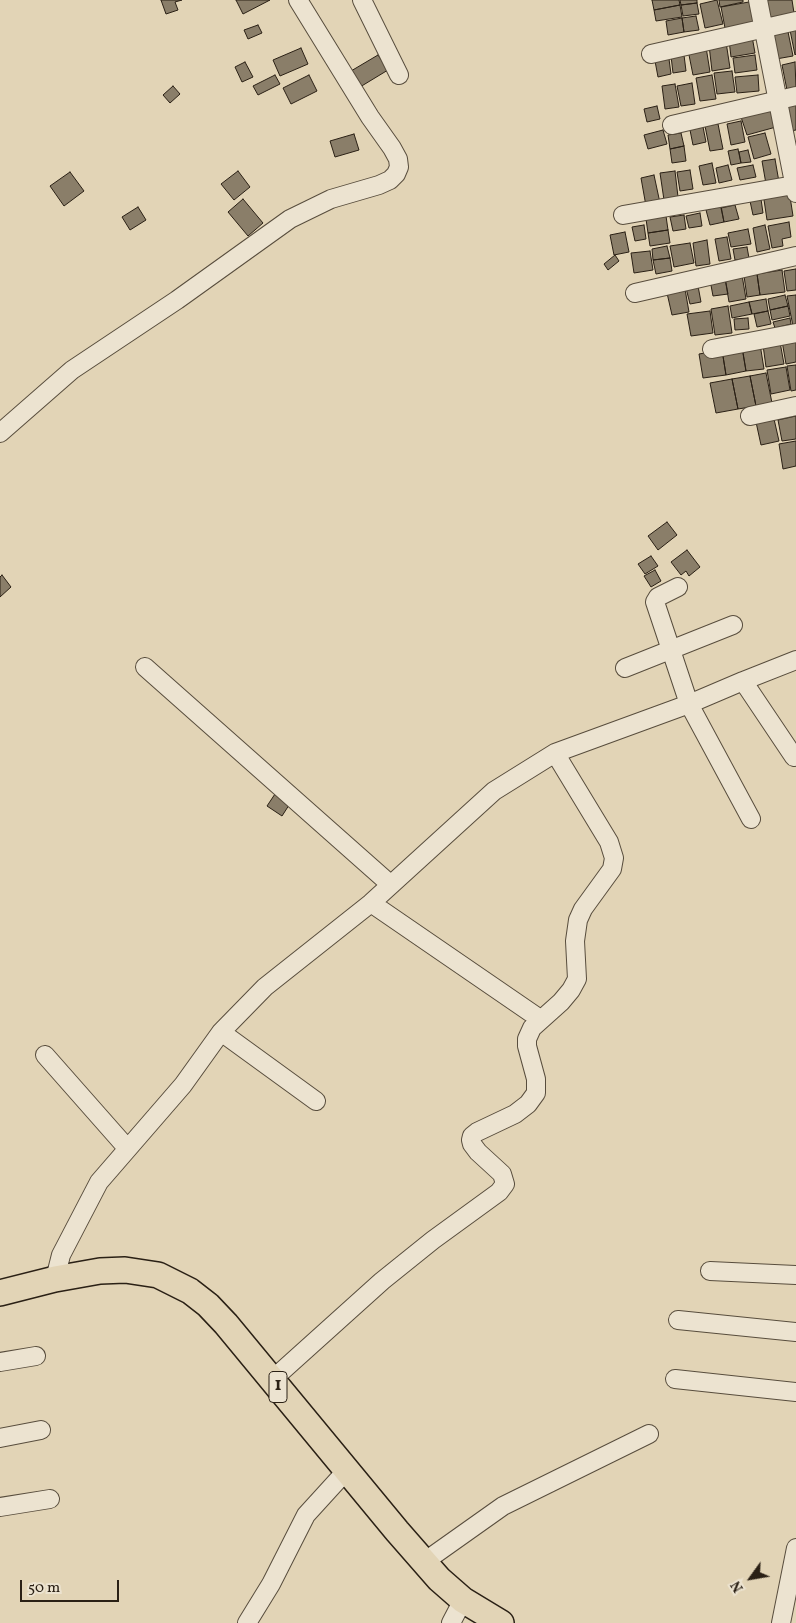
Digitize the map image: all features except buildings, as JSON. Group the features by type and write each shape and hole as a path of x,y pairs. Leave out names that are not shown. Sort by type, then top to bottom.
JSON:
{"highway":[{"name":"1","path":"0,1293 55,1279 100,1271 126,1270 158,1275 190,1291 208,1305 226,1324 439,1579 463,1600 501,1623"}],"street":[{"path":"0,433 72,370 177,300 290,219 332,199 379,186 396,174 399,168 395,153 298,0"},
{"path":"362,0 400,74"},
{"path":"623,215 794,178 758,0"},
{"path":"651,54 796,21"},
{"path":"672,125 796,96"},
{"path":"635,293 796,256"},
{"path":"712,349 796,333"},
{"path":"750,416 796,406"},
{"path":"678,586 658,597 655,602 689,704 751,819"},
{"path":"625,668 733,624"},
{"path":"55,1279 61,1255 99,1182 183,1085 221,1032 264,987 372,903 494,791 555,753 689,704 796,660"},
{"path":"145,667 391,885"},
{"path":"743,681 794,757"},
{"path":"272,1380 382,1281 433,1240 499,1192 505,1184 502,1174 472,1144 472,1136 515,1114 528,1104 536,1093 536,1079 527,1046 527,1039 532,1028 561,1002 577,979 576,941 578,920 612,869 614,858 609,842 555,753"},
{"path":"372,903 540,1019"},
{"path":"221,1032 316,1101"},
{"path":"45,1055 127,1148"},
{"path":"710,1271 796,1275"},
{"path":"678,1320 796,1332"},
{"path":"0,1362 36,1356"},
{"path":"675,1379 796,1392"},
{"path":"0,1438 41,1430"},
{"path":"424,1562 503,1506 649,1434"},
{"path":"247,1623 271,1584 306,1515 347,1470"},
{"path":"0,1507 50,1499"},
{"path":"781,1623 793,1577 796,1548"},
{"path":"452,1623 463,1600"}]}
